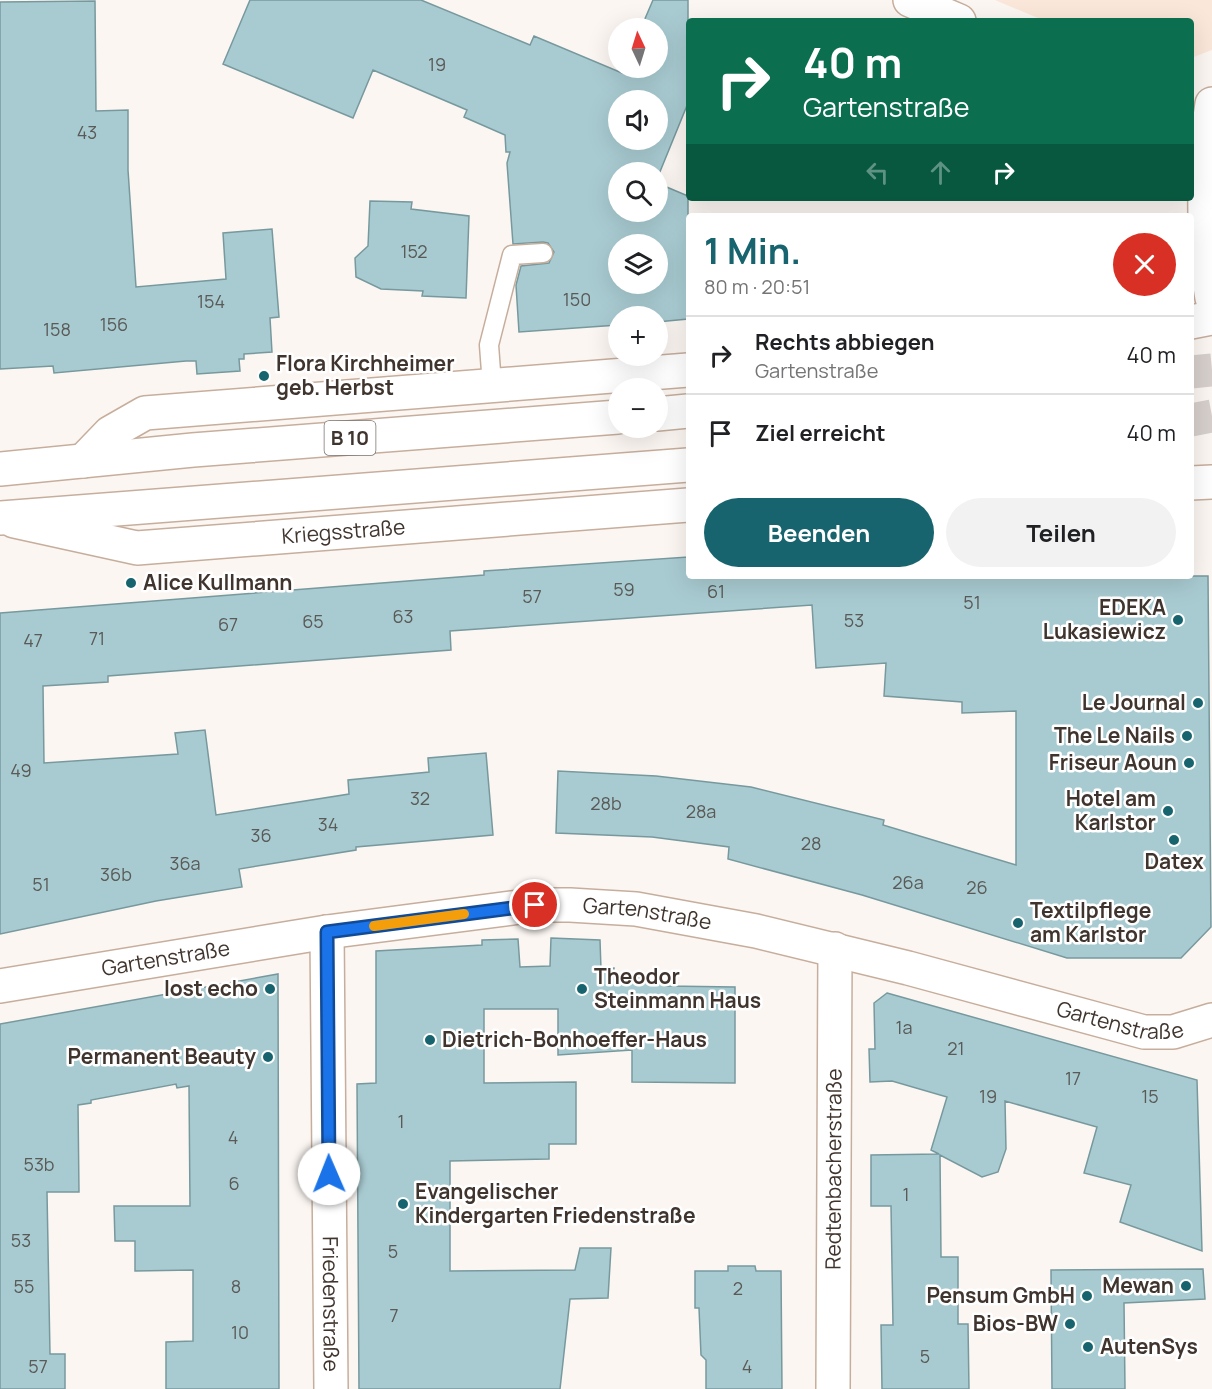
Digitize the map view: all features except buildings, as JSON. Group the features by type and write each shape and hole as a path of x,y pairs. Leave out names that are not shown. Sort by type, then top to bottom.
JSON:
{"main road":[{"path":"910,0 952,18"},
{"path":"1204,116 1206,257 1212,298"},
{"path":"1194,321 1212,318"},
{"path":"83,460 110,433 146,413 686,370"},
{"path":"668,413 686,411"},
{"name":"B 10","path":"0,469 83,460 608,418"},
{"path":"0,518 686,465"},
{"path":"1194,483 1212,482"},
{"name":"Kriegsstraße","path":"0,518 137,548 686,505"},
{"name":"Gartenstraße","path":"0,986 327,932 524,907 570,905 636,909 835,949 1144,1032 1173,1032 1212,1020"},
{"name":"Friedenstraße","path":"327,932 331,1389"},
{"name":"Redtenbacherstraße","path":"833,1389 835,949"}],"lane":[{"path":"492,385 489,345 512,255 543,253"}],"shaded area":[{"path":"995,0 1212,0 1212,50 1194,57 1194,18 1038,18"}],"tunnel":[{"path":"1194,372 1212,370"},
{"path":"1194,419 1212,416"}],"slow traffic":[{"path":"374,926 464,914"}],"place":[{"name":"Flora Kirchheimer geb. Herbst","path":"264,376"},
{"name":"Alice Kullmann","path":"131,583"},
{"name":"EDEKA Lukasiewicz","path":"1178,620"},
{"name":"Le Journal","path":"1198,703"},
{"name":"The Le Nails","path":"1187,736"},
{"name":"Friseur Aoun","path":"1189,763"},
{"name":"Hotel am Karlstor","path":"1168,811"},
{"name":"Datex","path":"1174,840"},
{"name":"Textilpflege am Karlstor","path":"1018,923"},
{"name":"lost echo","path":"270,989"},
{"name":"Theodor Steinmann Haus","path":"582,989"},
{"name":"Dietrich-Bonhoeffer-Haus","path":"430,1040"},
{"name":"Permanent Beauty","path":"268,1057"},
{"name":"Evangelischer Kindergarten Friedenstraße","path":"403,1204"},
{"name":"Mewan","path":"1186,1286"},
{"name":"Pensum GmbH","path":"1087,1296"},
{"name":"Bios-BW","path":"1070,1324"},
{"name":"AutenSys","path":"1088,1347"}],"route":[{"path":"329,1174 327,932 535,905"}]}
